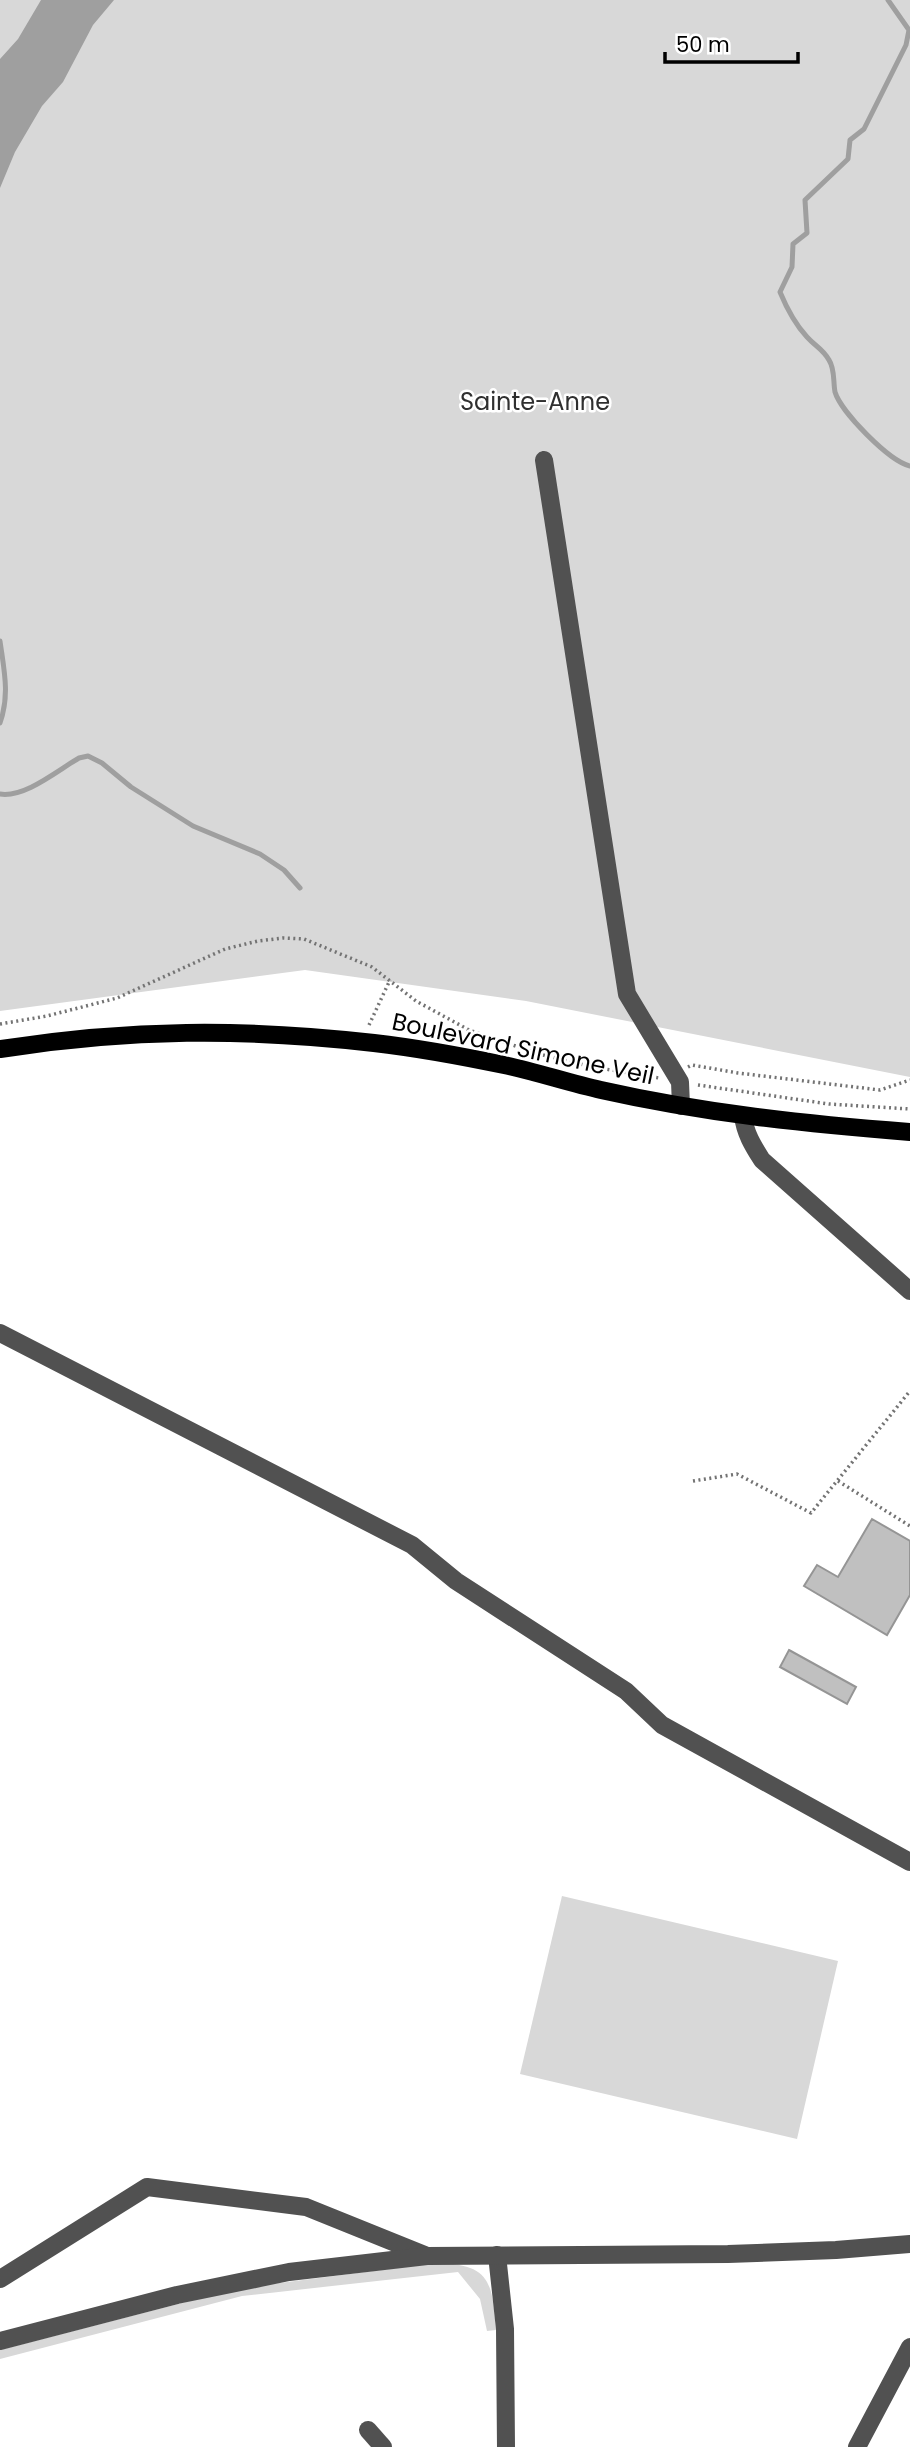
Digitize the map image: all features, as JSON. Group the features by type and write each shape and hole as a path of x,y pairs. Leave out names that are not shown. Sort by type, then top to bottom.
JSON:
{"main road":[{"name":"Boulevard Simone Veil","path":"0,1049 116,1034 192,1031 292,1035 359,1042 504,1065 601,1090 743,1116 910,1132"}],"street":[{"path":"544,460 627,994 680,1082 681,1106"},
{"path":"743,1116 750,1143 762,1160 910,1291"},
{"path":"0,1333 412,1545 456,1580 626,1691 662,1725 910,1862"},
{"path":"0,2279 147,2187 306,2207 427,2256"},
{"path":"0,2340 177,2295 289,2272 427,2256 728,2254 910,2244"},
{"path":"497,2255 505,2329 506,2447"},
{"path":"857,2447 910,2347"},
{"path":"368,2430 383,2447"}],"path":[{"path":"0,1024 47,1016 117,998 225,950 283,938 304,939 372,967 416,1001 469,1030 498,1041 593,1067 680,1082 829,1104 910,1109"},
{"path":"359,1042 390,980"},
{"path":"680,1082 681,1071 692,1065 880,1090 910,1080"},
{"path":"693,1481 737,1474 811,1513 910,1391"},
{"path":"837,1480 910,1526"}],"green space":[{"name":"Sainte-Anne","path":"0,0 910,0 910,1077 526,1001 305,970 0,1011"},
{"path":"562,1896 838,1961 797,2139 520,2074"},
{"path":"436,2263 468,2267 485,2279 493,2299 496,2330 487,2331 480,2299 458,2272 242,2296 0,2359 0,2350 240,2288"}],"shaded area":[{"path":"41,0 114,0 93,25 63,82 42,106 15,152 0,188 0,59 18,39"}],"building":[{"path":"872,1519 910,1541 910,1595 887,1635 804,1586 817,1565 838,1577"},
{"path":"789,1650 856,1687 847,1704 780,1667"}],"waterway":[{"path":"888,0 909,30 906,45 864,129 850,140 848,159 805,200 807,233 793,244 792,267 780,292 799,327 829,360 835,392 846,411 879,446 910,466"},
{"path":"0,641 5,692 0,723"},
{"path":"0,794 30,788 79,758 88,756 193,826 260,854 284,870 300,888"}]}
